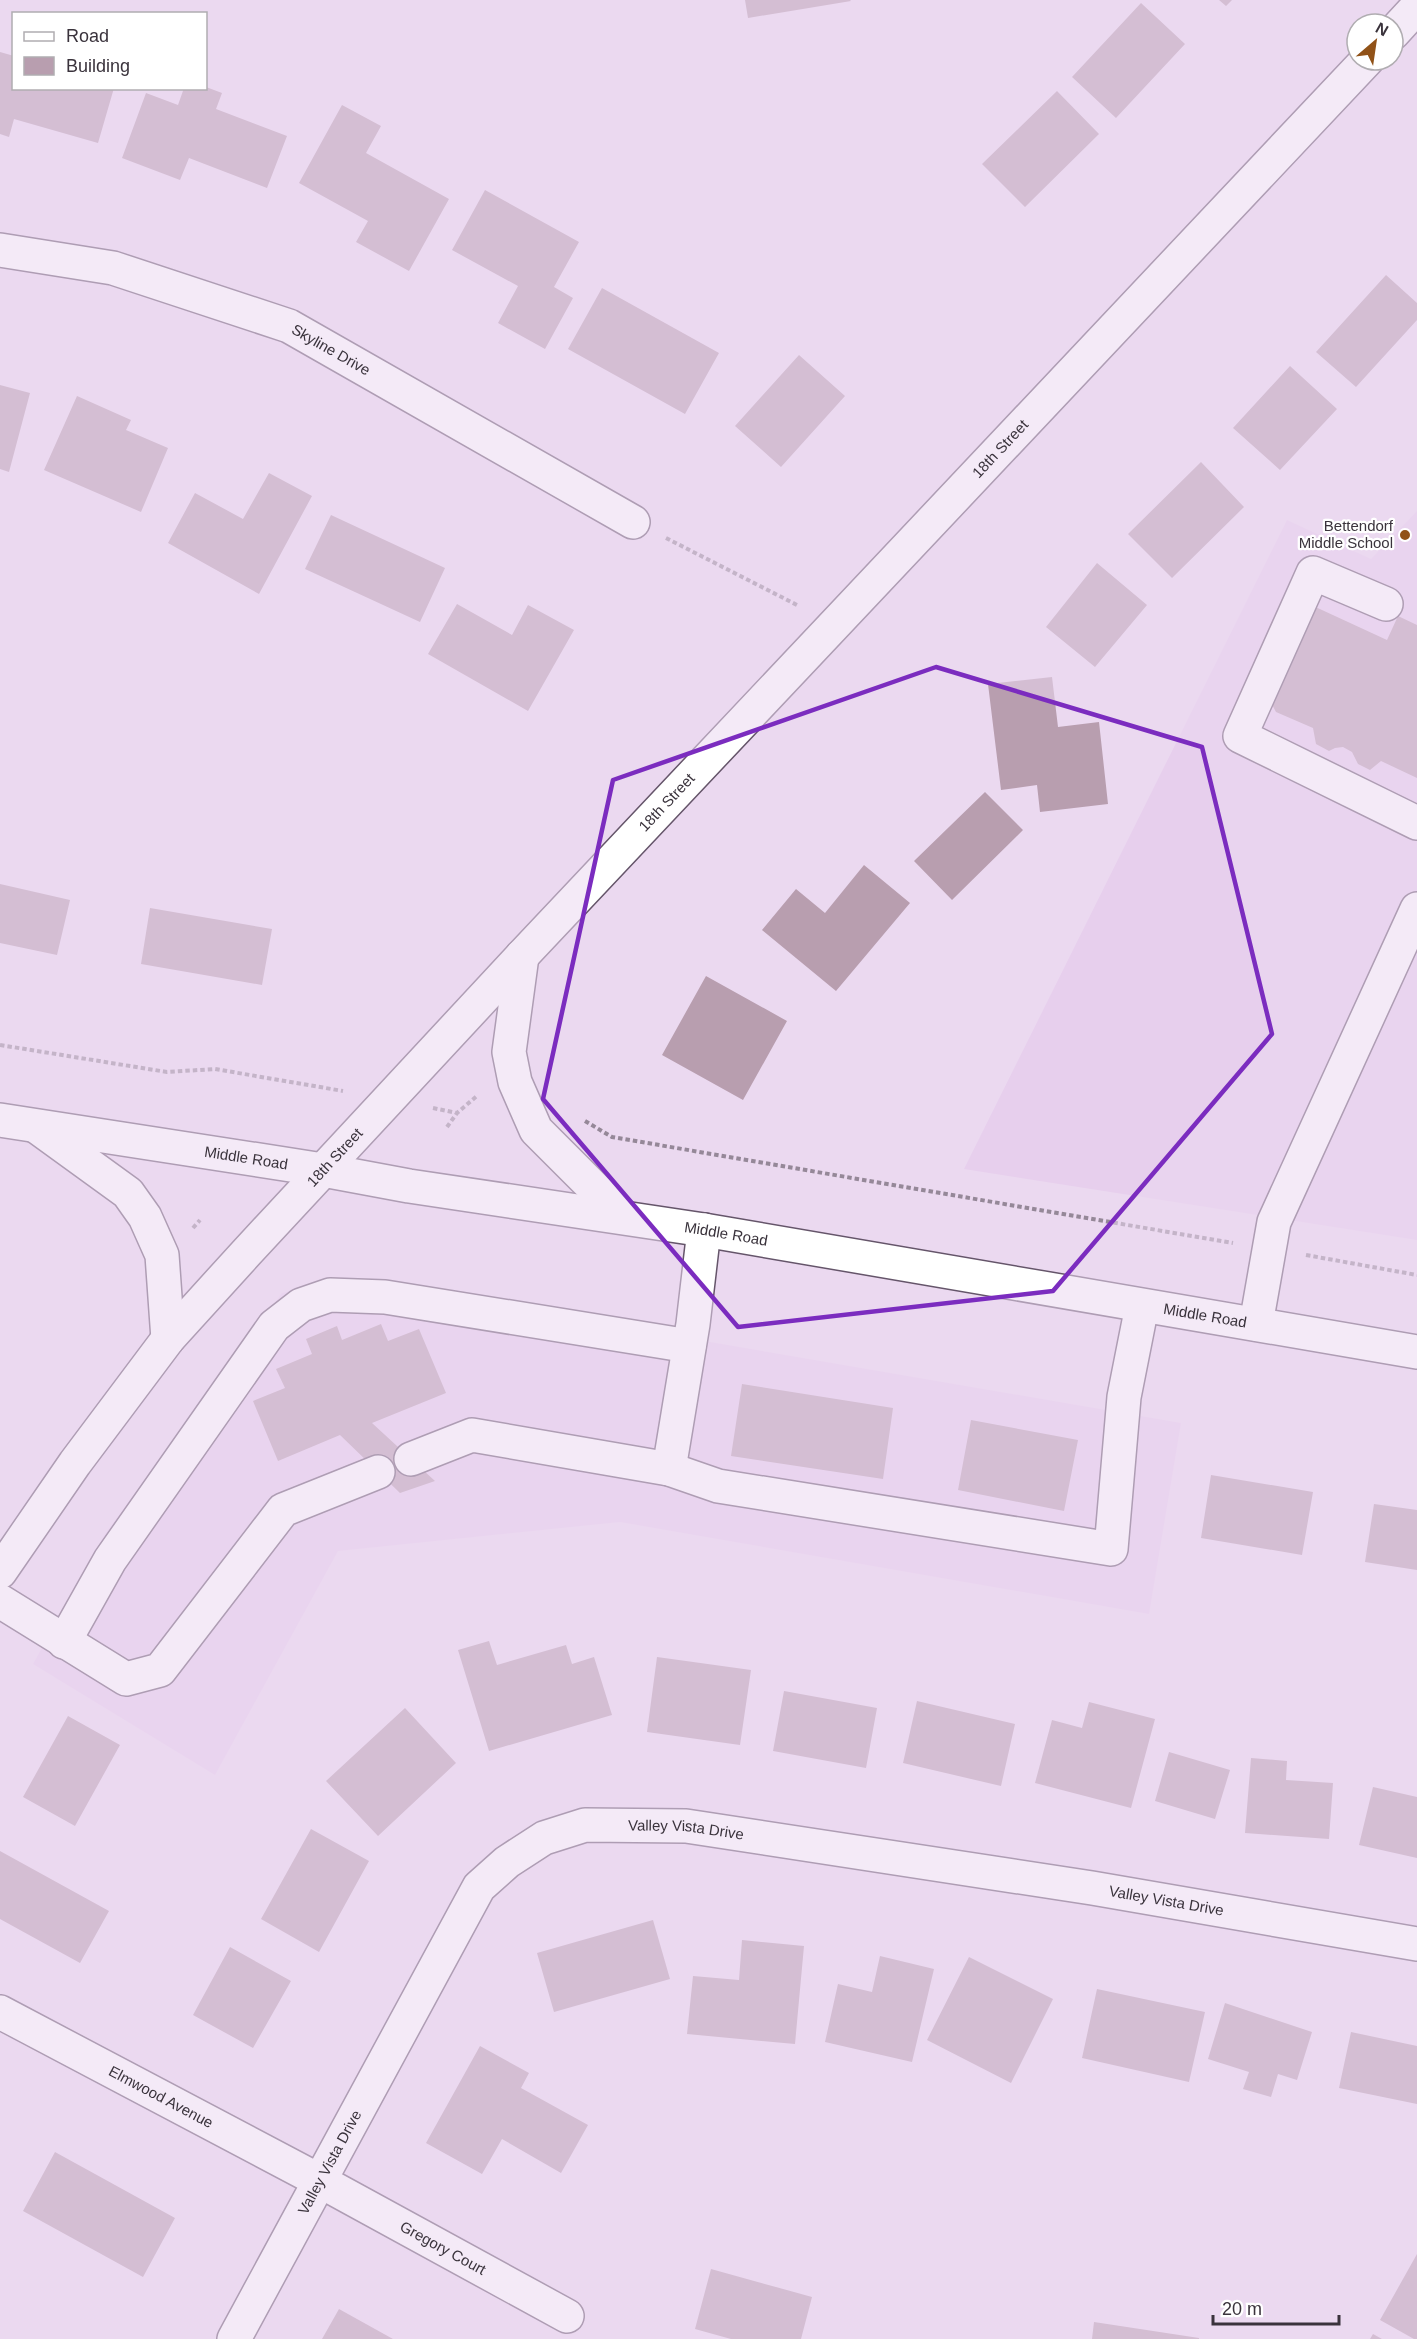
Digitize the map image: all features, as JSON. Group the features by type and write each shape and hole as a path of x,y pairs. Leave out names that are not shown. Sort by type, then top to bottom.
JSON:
{"street":[{"path":"1405,20 1417,7"},
{"name":"18th Street","path":"0,1572 75,1463 168,1339 522,956 1356,72"},
{"name":"Skyline Drive","path":"0,250 113,268 288,326 633,522"},
{"path":"1386,604 1313,573 1239,736 1417,823"},
{"path":"1256,1324 1274,1222 1417,909"},
{"path":"522,956 509,1052 515,1082 536,1130 623,1217"},
{"name":"Middle Road","path":"0,1120 323,1170 409,1186 704,1230 1417,1352"},
{"name":"Middle Road","path":"33,1125 128,1193 145,1217 162,1255 168,1339"},
{"path":"669,1469 689,1346 704,1230"},
{"path":"64,1641 110,1560 274,1326 301,1305 330,1295 385,1297 689,1346"},
{"path":"411,1459 471,1435 669,1469 718,1486 1111,1549 1124,1397 1142,1306"},
{"path":"0,1601 126,1679 159,1670 283,1510 378,1472"},
{"name":"Valley Vista Drive","path":"234,2339 478,1887 507,1862 544,1838 585,1825 686,1826 1092,1888 1417,1944"},
{"name":"Elmwood Avenue","path":"0,2012 320,2181"},
{"name":"Gregory Court","path":"320,2181 567,2316"}],"path":[{"path":"633,522 835,624"},
{"path":"0,1045 166,1072 215,1069 294,1081"},
{"path":"447,1127 457,1113 486,1088"},
{"path":"426,1107 457,1113"},
{"path":"580,1116 587,1123 612,1137 1239,1244"},
{"path":"1305,1255 1417,1275"}],"highlighted area":[{"path":"936,667 1202,747 1272,1034 1053,1291 738,1327 543,1099 613,780"}],"shaded area":[{"path":"1417,511 1417,1240 964,1169 1287,520 1371,559"},
{"path":"344,1279 1181,1423 1149,1614 620,1522 338,1551 215,1775 33,1664 105,1534 282,1293"}],"building":[{"path":"745,0 850,0 851,1 748,18"},
{"path":"1219,0 1232,0 1226,6"},
{"path":"1141,3 1185,44 1116,118 1072,77"},
{"path":"0,52 12,55 12,90 113,90 98,143 14,119 9,137 0,134"},
{"path":"207,87 222,93 216,109 287,136 267,188 189,158 180,180 122,158 146,93 178,105 183,90 207,90"},
{"path":"1057,91 1099,134 1025,207 982,164"},
{"path":"342,105 381,126 366,153 449,199 409,271 356,242 368,221 299,183"},
{"path":"485,190 579,242 554,287 573,298 545,349 498,323 518,286 452,250"},
{"path":"1386,275 1417,303 1417,320 1356,387 1316,352"},
{"path":"602,288 719,353 685,414 568,349"},
{"path":"799,355 845,396 781,467 735,426"},
{"path":"1290,366 1337,409 1280,470 1233,428"},
{"path":"0,385 30,393 9,472 0,469"},
{"path":"77,396 131,420 126,430 168,448 141,512 44,470"},
{"path":"1201,462 1244,507 1172,578 1128,534"},
{"path":"269,473 312,496 259,594 168,543 195,493 243,519"},
{"path":"331,515 445,568 420,622 305,569"},
{"path":"1097,563 1147,605 1095,667 1046,627"},
{"path":"457,604 512,635 528,605 574,630 528,711 428,654"},
{"path":"1309,604 1387,640 1398,616 1417,625 1417,778 1381,761 1370,770 1358,764 1352,752 1343,747 1329,751 1316,744 1313,728 1276,712 1267,695"},
{"path":"1052,677 1058,727 1099,722 1108,804 1040,812 1037,785 1001,790 988,684"},
{"path":"985,792 1023,830 952,900 914,861"},
{"path":"864,865 910,903 836,991 762,930 796,889 825,913"},
{"path":"0,884 70,900 57,955 0,943"},
{"path":"150,908 272,929 262,985 141,964"},
{"path":"706,976 787,1021 743,1100 662,1055"},
{"path":"381,1324 388,1341 419,1329 446,1393 372,1423 435,1481 400,1493 340,1435 278,1461 253,1401 285,1388 276,1369 312,1354 306,1339 337,1326 342,1340"},
{"path":"742,1384 893,1408 883,1479 731,1456"},
{"path":"971,1420 1078,1440 1064,1511 958,1490"},
{"path":"1211,1475 1313,1492 1302,1555 1201,1538"},
{"path":"1374,1504 1417,1510 1417,1570 1365,1562"},
{"path":"489,1641 497,1665 566,1645 572,1664 594,1657 612,1715 489,1751 458,1650"},
{"path":"657,1657 751,1670 740,1745 647,1732"},
{"path":"784,1691 877,1708 866,1768 773,1751"},
{"path":"917,1701 1015,1724 1001,1786 903,1763"},
{"path":"1089,1702 1155,1719 1131,1808 1035,1783 1052,1720 1082,1728"},
{"path":"405,1708 456,1763 378,1836 326,1781"},
{"path":"68,1716 120,1745 75,1826 23,1797"},
{"path":"1169,1752 1230,1770 1215,1819 1155,1801"},
{"path":"1251,1758 1287,1761 1286,1780 1333,1783 1329,1839 1245,1833"},
{"path":"1373,1787 1417,1797 1417,1858 1359,1845"},
{"path":"311,1829 369,1861 319,1952 261,1919"},
{"path":"0,1851 109,1911 80,1963 0,1919"},
{"path":"653,1920 670,1979 554,2012 537,1953"},
{"path":"742,1940 804,1946 795,2044 687,2034 693,1976 739,1980"},
{"path":"230,1947 291,1981 253,2048 193,2015"},
{"path":"880,1956 934,1969 912,2062 825,2042 838,1984 872,1992"},
{"path":"969,1957 1053,1999 1011,2083 927,2040"},
{"path":"1097,1989 1205,2012 1189,2082 1082,2058"},
{"path":"1225,2003 1312,2032 1297,2080 1278,2074 1271,2097 1243,2089 1249,2072 1208,2059"},
{"path":"1351,2032 1417,2046 1417,2104 1339,2088"},
{"path":"480,2046 529,2073 521,2088 588,2125 561,2173 502,2139 482,2174 426,2143"},
{"path":"55,2152 175,2218 143,2277 23,2211"},
{"path":"1417,2254 1417,2339 1414,2339 1380,2320"},
{"path":"711,2269 812,2297 801,2339 731,2339 695,2329"},
{"path":"339,2309 393,2339 322,2339"},
{"path":"1094,2322 1199,2338 1199,2339 1092,2339"},
{"path":"1373,2334 1382,2339 1370,2339"}],"place":[{"name":"Bettendorf Middle School","path":"1405,535"}]}
